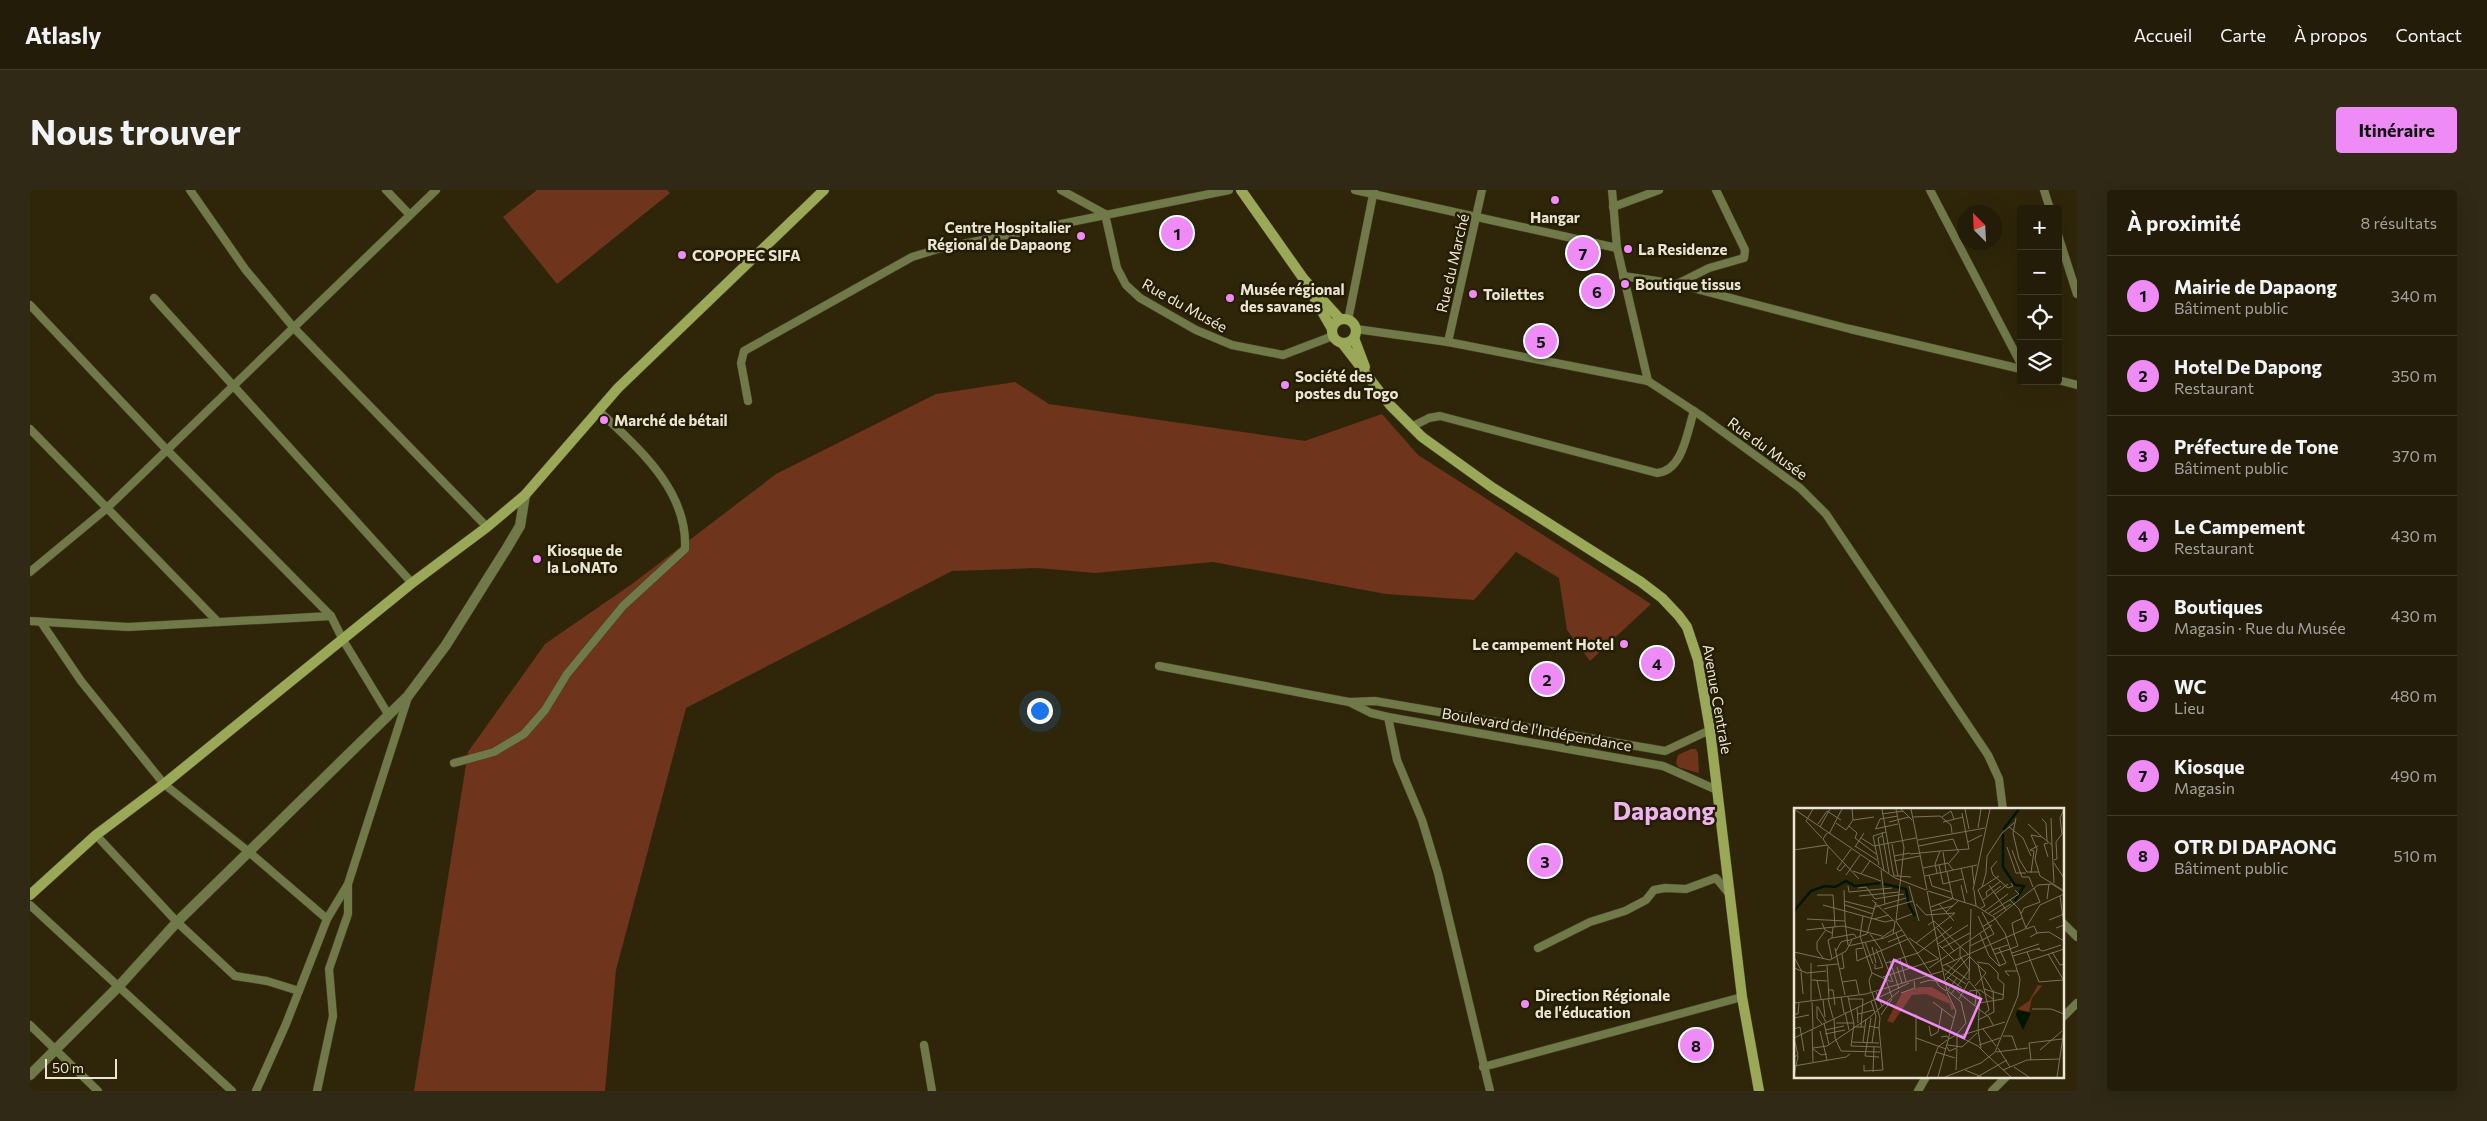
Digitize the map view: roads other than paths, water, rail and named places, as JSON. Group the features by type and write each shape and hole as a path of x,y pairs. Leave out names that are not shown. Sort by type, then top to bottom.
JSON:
{"main road":[{"path":"30,895 96,834 164,784 412,583 487,527 525,495 618,388 824,190"},
{"path":"1240,190 1303,278 1332,333 1342,343 1349,342 1355,333 1344,319 1303,278"},
{"path":"1332,333 1335,323 1344,319"},
{"name":"Avenue Centrale","path":"1355,333 1369,378"},
{"name":"Avenue Centrale","path":"1342,343 1411,427 1432,446 1493,488 1621,569 1662,598 1680,616 1692,640 1698,660 1710,730 1742,997 1760,1091"}],"street":[{"path":"190,190 245,268 294,328 487,527"},
{"path":"386,190 409,214"},
{"path":"30,572 106,509 409,214 436,190"},
{"path":"1061,190 1105,214"},
{"path":"748,402 741,363 744,352 912,257 938,249 1229,190"},
{"path":"1355,190 1374,192 1617,248"},
{"name":"Rue du Marché","path":"1448,342 1478,216 1482,190"},
{"path":"1612,190 1617,248 1648,380"},
{"path":"1613,207 1659,190"},
{"path":"1678,284 1709,268 1744,258 1745,250 1716,190"},
{"path":"1930,190 2017,356"},
{"path":"2044,190 2049,205"},
{"path":"1344,319 1374,192"},
{"name":"Rue du Musée","path":"1105,214 1117,268 1126,285 1140,298 1196,330 1232,345 1283,355 1332,333"},
{"path":"2062,246 2076,289"},
{"path":"1623,276 1678,284 1850,329 2017,369"},
{"path":"154,298 412,583"},
{"path":"30,305 166,449 331,616 343,640 388,714"},
{"name":"Rue du Musée","path":"1355,333 1448,342 1648,380 1800,488 1826,514 1988,755 1999,779 2003,808"},
{"path":"2062,381 2077,386"},
{"path":"454,763 494,752 524,734 545,710 567,674 623,606 685,550 685,530 663,478 645,455 599,411"},
{"path":"1411,427 1428,418 1440,416 1657,473 1664,472 1676,463 1694,411"},
{"path":"30,429 218,622"},
{"path":"30,1075 119,986 177,922 408,696 446,646 520,526 525,495"},
{"path":"30,621 128,627 331,616"},
{"path":"41,622 81,681 164,784 249,852 327,919"},
{"name":"Boulevard de l'Indépendance","path":"1159,666 1349,702 1375,701 1665,751 1710,730"},
{"path":"256,1091 299,991 327,919 348,884 408,696"},
{"name":"Boulevard de l'Indépendance","path":"1349,702 1388,717 1664,766 1717,790"},
{"path":"1441,726 1444,713"},
{"path":"1388,717 1397,760 1422,820 1438,873 1490,1091"},
{"path":"96,834 177,922 235,976 267,981 299,991"},
{"path":"1538,948 1590,922 1625,911 1646,900 1654,890 1686,889 1716,878 1731,896"},
{"path":"317,1091 333,1016 329,969 348,914 348,884"},
{"path":"30,905 232,1091"},
{"path":"2064,924 2077,937"},
{"path":"1483,1066 1742,997"},
{"path":"2064,1016 2077,1003"},
{"path":"30,1025 98,1091"},
{"path":"924,1045 932,1091"},
{"path":"1918,1091 1925,1078"},
{"path":"1992,1091 2005,1078"}],"place":[{"name":"Hangar","path":"1555,200"},
{"name":"Mairie de Dapaong","path":"1177,233"},
{"name":"Centre Hospitalier Régional de Dapaong","path":"1081,236"},
{"name":"La Residenze","path":"1628,249"},
{"name":"Kiosque","path":"1583,253"},
{"name":"COPOPEC SIFA","path":"682,255"},
{"name":"Boutique tissus","path":"1625,284"},
{"name":"WC","path":"1597,291"},
{"name":"Toilettes","path":"1473,294"},
{"name":"Musée régional des savanes","path":"1230,298"},
{"name":"Boutiques","path":"1541,341"},
{"name":"Société des postes du Togo","path":"1285,385"},
{"name":"Marché de bétail","path":"604,420"},
{"name":"Kiosque de la LoNATo","path":"537,559"},
{"name":"Le campement Hotel","path":"1624,644"},
{"name":"Le Campement","path":"1657,663"},
{"name":"Hotel De Dapong","path":"1547,679"},
{"name":"Préfecture de Tone","path":"1545,861"},
{"name":"Direction Régionale de l'éducation","path":"1525,1004"},
{"name":"OTR DI DAPAONG","path":"1696,1045"}],"district":[{"name":"Dapaong","path":"1664,810"}]}
